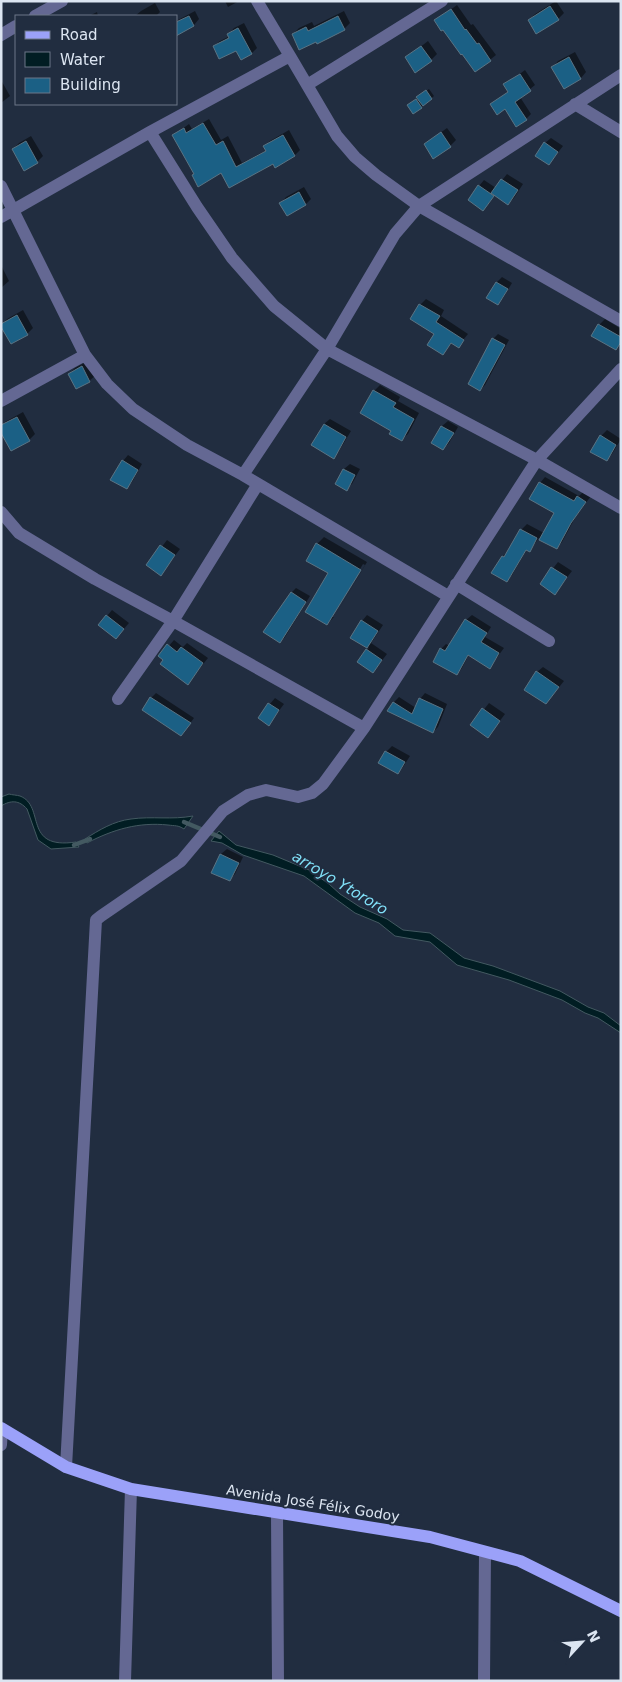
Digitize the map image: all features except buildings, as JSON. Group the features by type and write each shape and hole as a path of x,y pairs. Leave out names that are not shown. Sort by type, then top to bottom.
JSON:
{"main road":[{"name":"Avenida José Félix Godoy","path":"2,1429 66,1467 131,1489 430,1537 520,1561 621,1611"}],"street":[{"path":"37,15 62,1"},
{"path":"257,1 337,136 376,175 419,206 621,321"},
{"path":"307,85 442,1"},
{"path":"1,35 15,27"},
{"path":"1,217 150,132 290,56"},
{"path":"243,475 327,349 396,234 419,206 621,75"},
{"path":"575,104 621,132"},
{"path":"150,132 197,208 232,258 274,306 327,349 537,460 621,508"},
{"path":"1,186 85,355 107,384 133,408 187,445 243,475 448,596"},
{"path":"1,401 85,355"},
{"path":"66,1467 96,920 181,861 223,811 248,795 266,790 298,797 312,793 323,784 364,728 537,460 621,369"},
{"path":"118,699 173,621 258,484"},
{"path":"1,512 19,533 95,579 364,728"},
{"path":"456,584 549,641"},
{"path":"1,1445 2,1429"},
{"path":"125,1681 131,1489"},
{"path":"277,1513 278,1681"},
{"path":"484,1681 485,1552"}],"water":[{"path":"9,794 20,796 28,801 41,834 48,840 59,843 76,842 79,847 51,849 38,840 27,809 24,806 15,802 1,806 1,797"},
{"path":"193,816 184,829 157,824 137,826 117,830 87,843 85,839 107,826 125,820"},
{"path":"219,831 236,845 273,855 309,870 360,907 387,919 403,930 430,933 464,958 493,966 560,991 588,1007 604,1013 621,1026 621,1033 598,1018 562,1000 509,980 457,965 430,942 395,936 379,923 355,913 304,876 243,855 222,843 211,841"}],"waterway":[{"name":"arroyo Ytororo","path":"184,822 220,837"},
{"name":"arroyo Ytororo","path":"74,845 90,839"}]}
